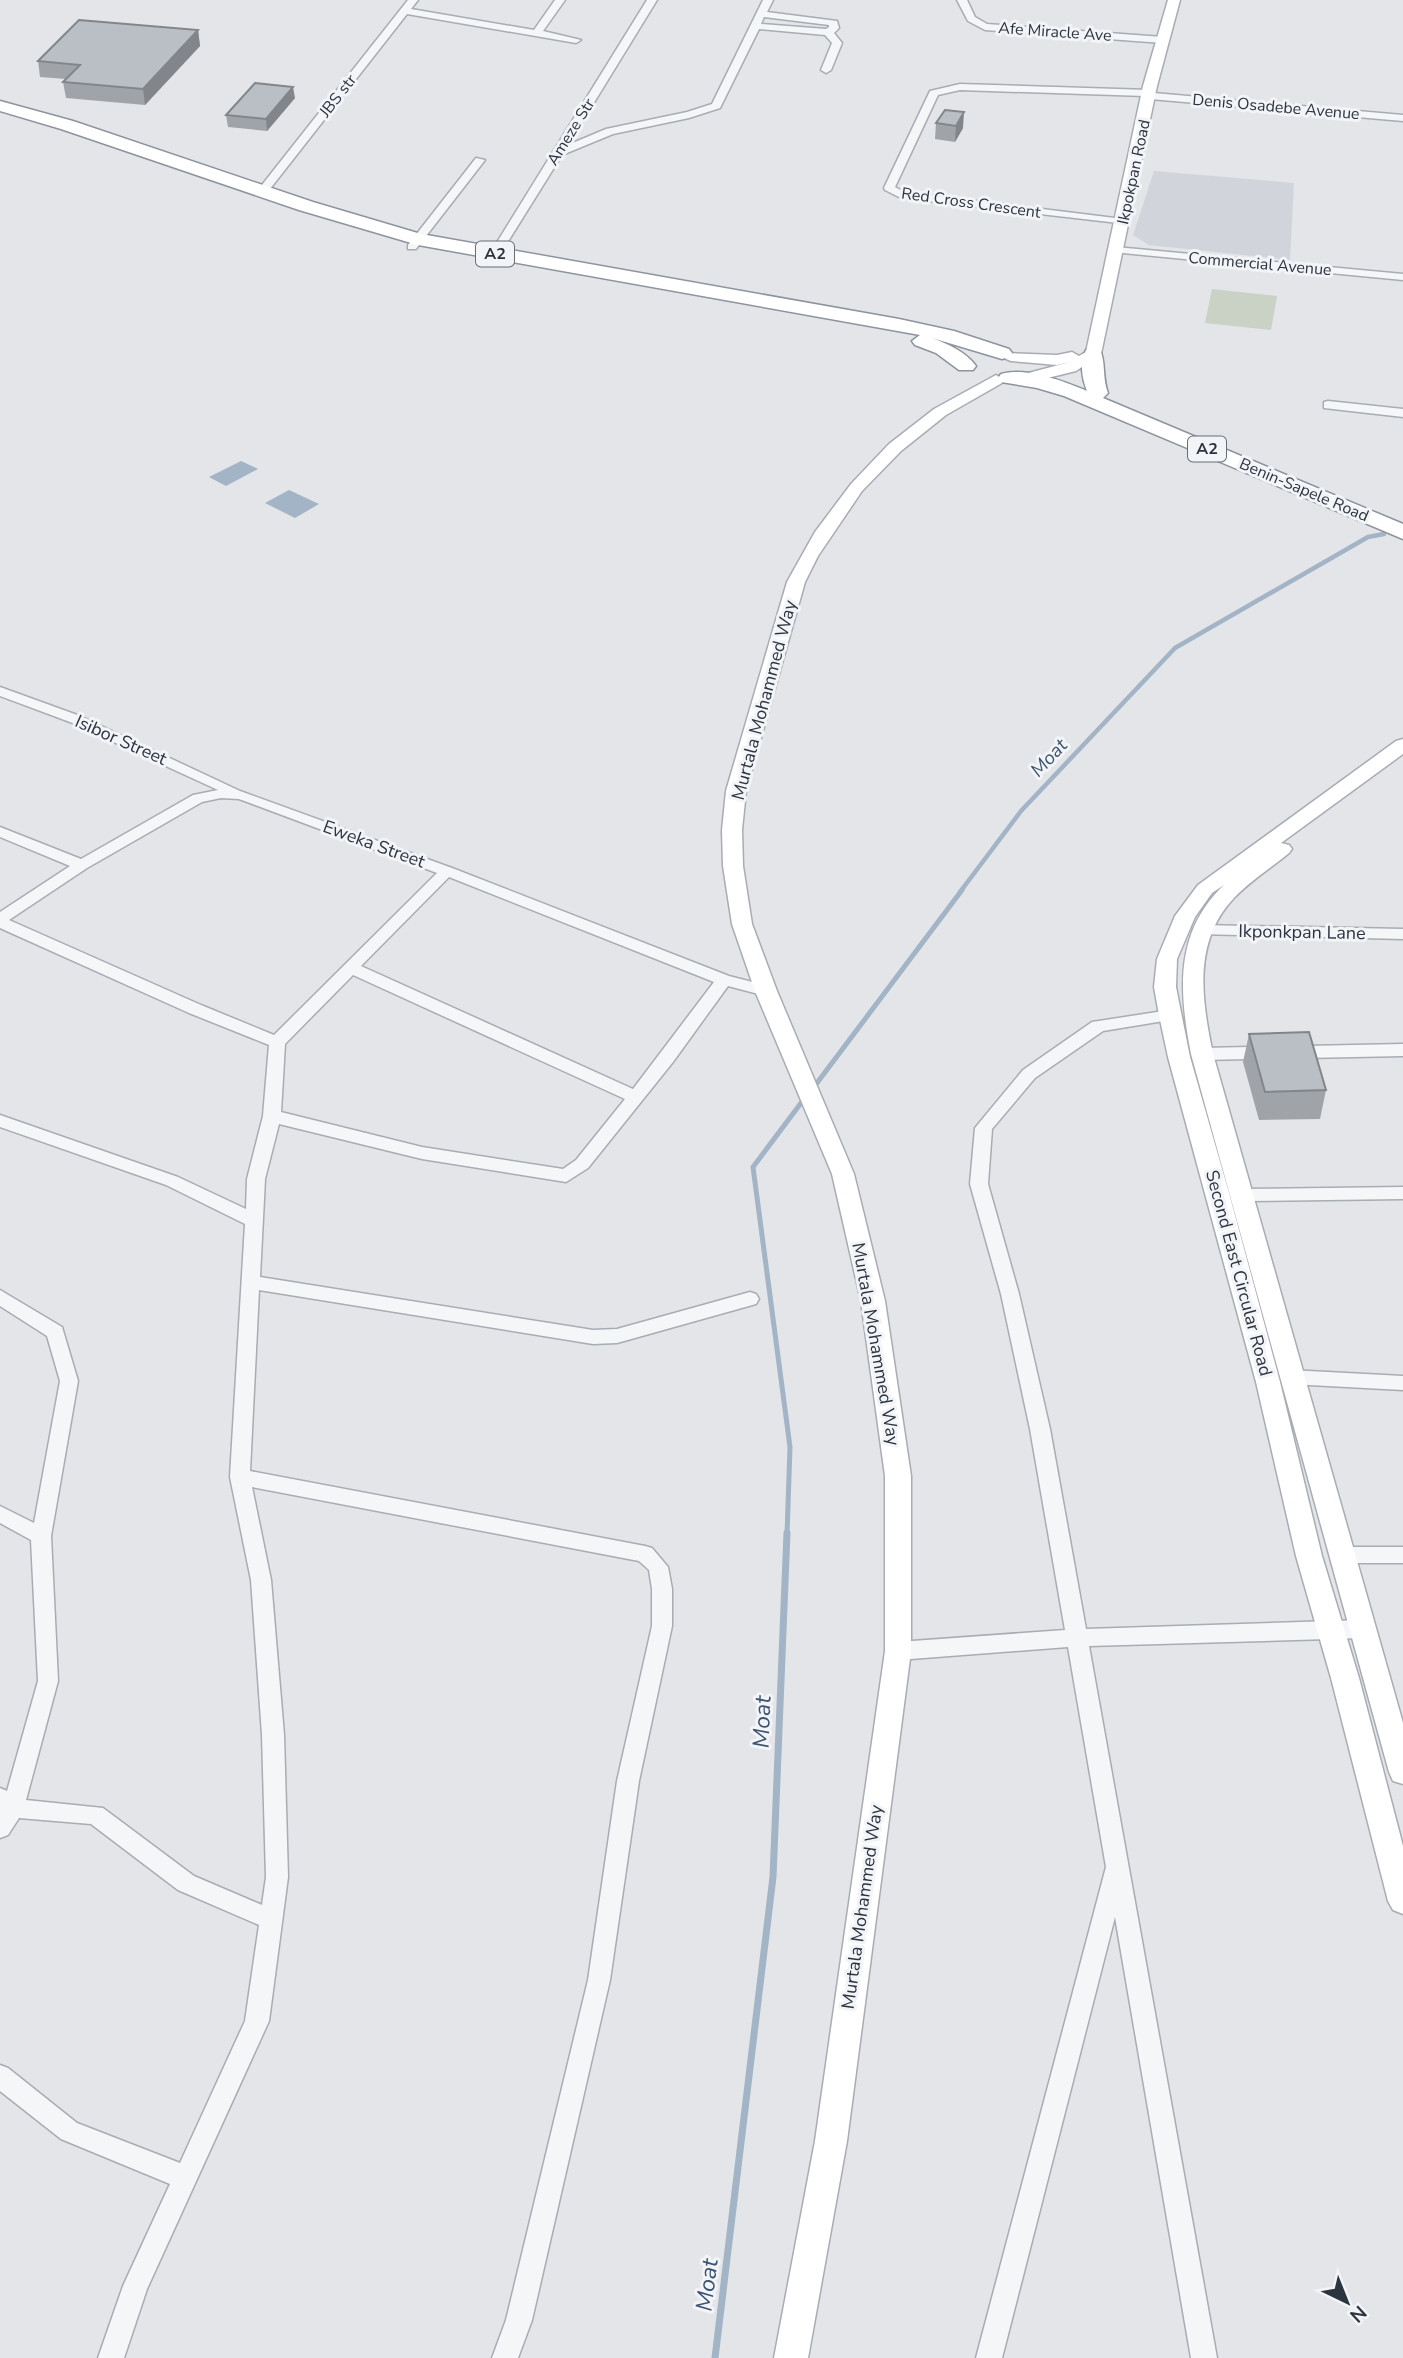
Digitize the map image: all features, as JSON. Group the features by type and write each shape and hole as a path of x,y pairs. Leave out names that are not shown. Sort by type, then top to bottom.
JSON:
{"highway":[{"name":"A2","path":"0,106 68,125 415,243"},
{"name":"A2","path":"0,114 63,131 311,218 415,243 905,336 943,349 970,371"},
{"name":"A2","path":"491,258 947,335 1010,368"},
{"path":"1095,349 1092,379 1098,393"},
{"name":"A2","path":"970,371 966,362 976,355 1010,368"},
{"name":"Benin-Sapele Road","path":"1010,368 1052,373 1403,520"},
{"name":"Benin-Sapele Road","path":"1010,368 1403,532"}],"street":[{"name":"JBS str","path":"262,192 413,0"},
{"path":"536,34 560,0"},
{"name":"Ameze Str","path":"491,258 652,0"},
{"path":"558,153 610,131 689,116 716,106 768,0"},
{"name":"Afe Miracle Ave","path":"962,0 971,19 985,27 1163,40"},
{"name":"Ikpokpan Road","path":"1095,349 1149,95 1174,0"},
{"path":"405,11 576,40"},
{"path":"761,15 826,29 837,43 826,70"},
{"path":"756,26 826,29"},
{"name":"Red Cross Crescent","path":"1123,222 901,195 889,188 934,93 960,87 1149,95"},
{"name":"Denis Osadebe Avenue","path":"1149,95 1403,118"},
{"path":"415,243 480,160"},
{"name":"Commercial Avenue","path":"1116,250 1403,278"},
{"path":"943,411 1010,368 1063,360 1095,349"},
{"path":"1052,373 1071,368 1095,349"},
{"path":"943,411 970,371"},
{"path":"1328,405 1403,413"},
{"name":"Murtala Mohammed Way","path":"791,2358 831,2141 898,1651 898,1476 873,1301 843,1174 765,991 742,924 733,866 732,830 736,791 796,582 809,556 840,505 886,454 943,411"},
{"name":"Isibor Street","path":"0,691 75,719 241,795"},
{"name":"Second East Circular Road","path":"1403,745 1205,889 1185,916 1167,959 1165,987 1179,1057 1219,1193 1310,1556 1403,1901"},
{"name":"Second East Circular Road","path":"1402,1762 1290,1377 1202,1054 1191,1000 1191,962 1201,930 1220,901 1288,845 1403,761"},
{"name":"Eweka Street","path":"0,921 82,865 198,798 221,794 241,795 447,871 724,980 765,991"},
{"path":"0,832 82,865"},
{"path":"111,2358 136,2286 257,2021 277,1877 272,1722 261,1580 240,1477 256,1179 272,1116 277,1042 447,871"},
{"path":"0,921 195,1009 277,1042"},
{"name":"Ikponkpan Lane","path":"1201,930 1403,934"},
{"path":"349,967 635,1097"},
{"path":"272,1116 422,1153 565,1176 582,1164 724,980"},
{"path":"1170,1015 1098,1026 1028,1074 985,1128 979,1184 1010,1294 1040,1429 1204,2358"},
{"path":"1202,1054 1403,1050"},
{"path":"0,1121 172,1181 253,1220"},
{"path":"1242,1195 1403,1193"},
{"path":"249,1282 593,1337 617,1336 750,1299"},
{"path":"0,1297 55,1332 69,1381 41,1536 48,1681 0,1828"},
{"path":"1290,1377 1403,1383"},
{"path":"240,1477 645,1554 658,1567 662,1590 662,1626 628,1781 599,1980 519,2320 505,2358"},
{"path":"0,1514 41,1536"},
{"path":"1342,1555 1403,1556"},
{"path":"898,1651 1077,1638 1363,1629"},
{"path":"7,1803 95,1815 186,1883 271,1920"},
{"path":"989,2358 1117,1863"},
{"path":"0,2076 69,2131 186,2178"}],"shaded area":[{"path":"1154,171 1294,183 1290,260 1149,245 1133,235"},
{"path":"1212,289 1277,296 1271,330 1205,323"}],"water":[{"path":"241,461 258,469 226,486 209,477"},
{"path":"289,490 319,504 295,518 265,503"}],"building":[{"path":"79,20 198,30 143,89 63,82 80,65 38,61"},
{"path":"255,83 293,87 266,119 226,115"},
{"path":"945,110 964,112 956,126 936,123"},
{"path":"1309,1032 1326,1090 1265,1092 1249,1034"}],"waterway":[{"name":"Moat","path":"960,892 1021,811 1175,648 1368,537 1384,534"},
{"name":"Moat","path":"814,1087 962,890"},
{"name":"Moat","path":"787,1535 790,1447 753,1167 801,1103"},
{"name":"Moat","path":"715,2358 773,1877 787,1533"}]}
